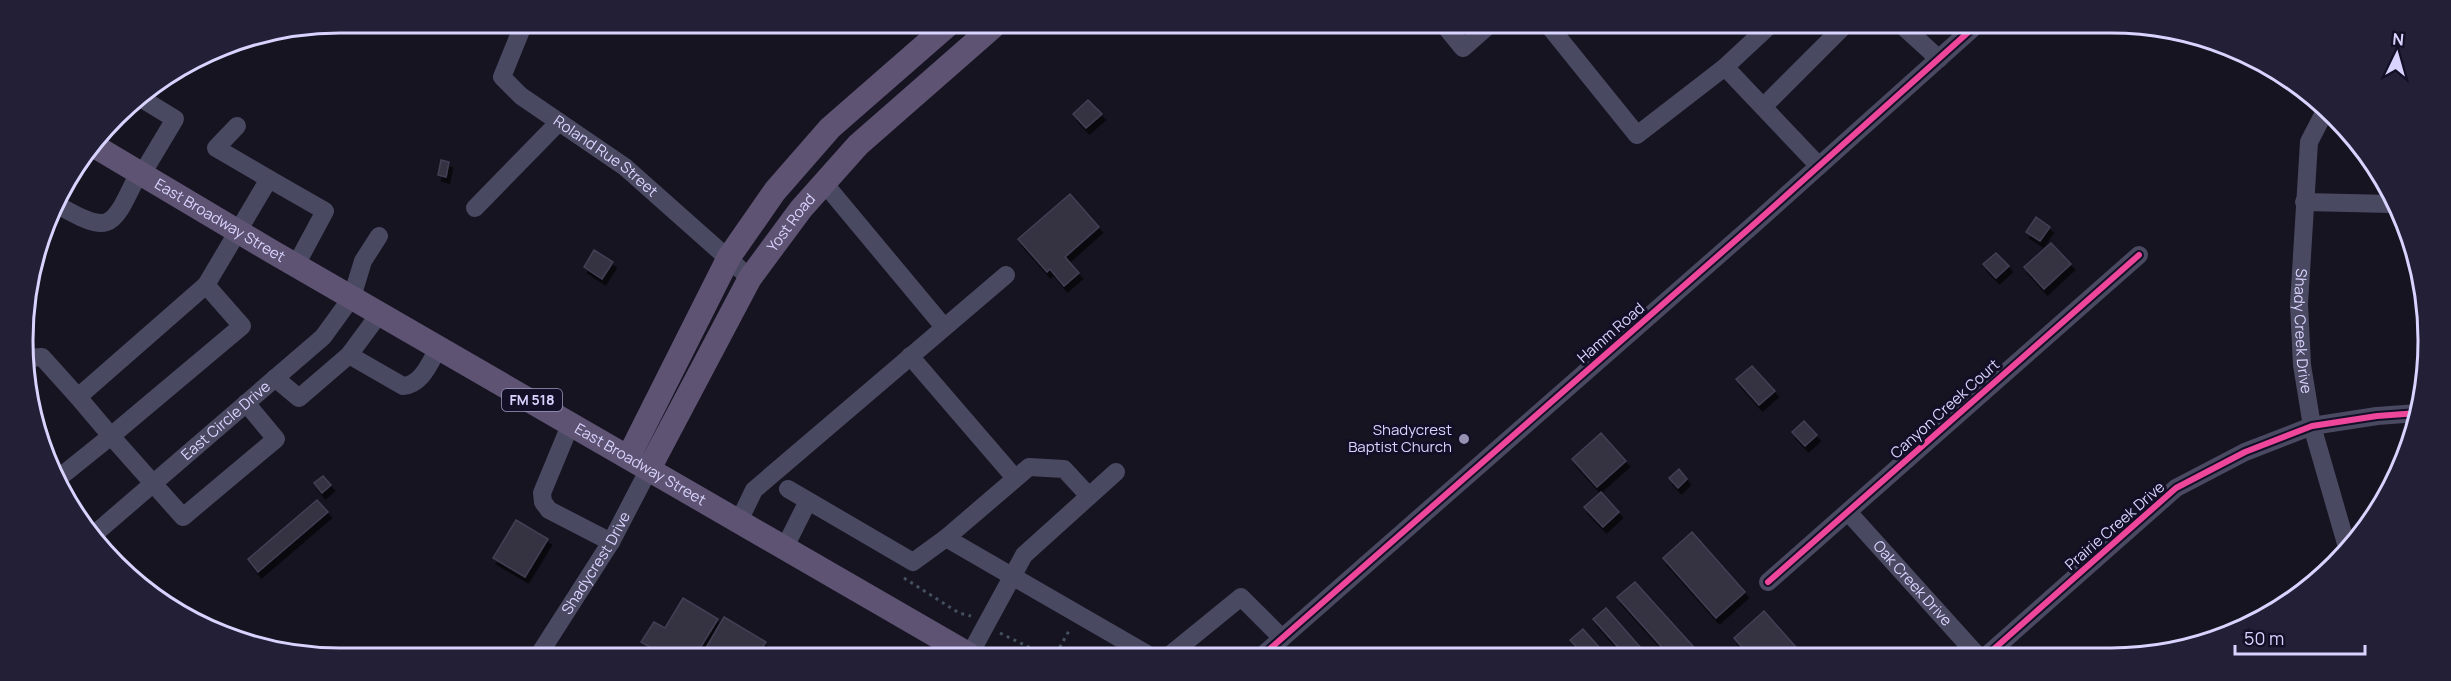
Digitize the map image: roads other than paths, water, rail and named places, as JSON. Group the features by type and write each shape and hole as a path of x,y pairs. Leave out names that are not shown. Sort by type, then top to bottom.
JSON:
{"main road":[{"name":"Yost Road","path":"629,456 729,258 775,191 830,128 938,33"},
{"name":"Yost Road","path":"650,469 750,278 801,209 858,146 986,33"},
{"name":"East Broadway Street","path":"100,149 959,648"},
{"path":"802,160 824,183"}],"street":[{"name":"Roland Rue Street","path":"520,33 502,77 521,96 625,167 750,278"},
{"path":"1451,33 1463,48 1480,33"},
{"path":"1554,33 1637,135 1725,67 1762,33"},
{"path":"1763,106 1837,33"},
{"path":"1910,33 1939,59"},
{"name":"Hamm Road","path":"1271,648 1968,33"},
{"path":"1725,67 1819,166"},
{"path":"63,208 93,224 108,223 116,216 140,173 175,119 147,102"},
{"name":"Shady Creek Drive","path":"2322,117 2309,142 2304,202 2299,304 2302,365 2312,426 2345,539"},
{"path":"475,208 559,122"},
{"path":"237,126 216,148 325,212 296,265"},
{"path":"78,397 206,285 269,178"},
{"path":"824,183 944,327"},
{"path":"2304,202 2386,204"},
{"name":"East Circle Drive","path":"99,531 323,337 352,297 363,261 379,236"},
{"name":"Canyon Creek Court","path":"1768,582 2139,255"},
{"path":"739,521 754,490 1006,274"},
{"path":"64,474 242,326 206,285"},
{"path":"275,378 299,398 349,355 380,313"},
{"path":"313,345 335,367"},
{"path":"349,355 403,386 411,386 422,376 439,347"},
{"path":"910,356 1015,478"},
{"path":"34,358 42,357 183,517 276,439 246,403"},
{"name":"Prairie Creek Drive","path":"1995,648 2176,488 2244,452 2312,426 2409,414"},
{"path":"571,423 542,493 543,502 549,510 611,542"},
{"path":"788,489 913,562 946,538 1029,466 1064,469 1089,496"},
{"name":"Shadycrest Drive","path":"543,648 611,542 650,469"},
{"path":"972,648 1024,555 1116,472"},
{"path":"784,548 808,501"},
{"name":"Oak Creek Drive","path":"1848,512 1971,648"},
{"path":"946,538 1136,648"},
{"path":"1178,648 1241,597 1282,638"}],"place":[{"name":"Shadycrest Baptist Church","path":"1464,439"}]}
